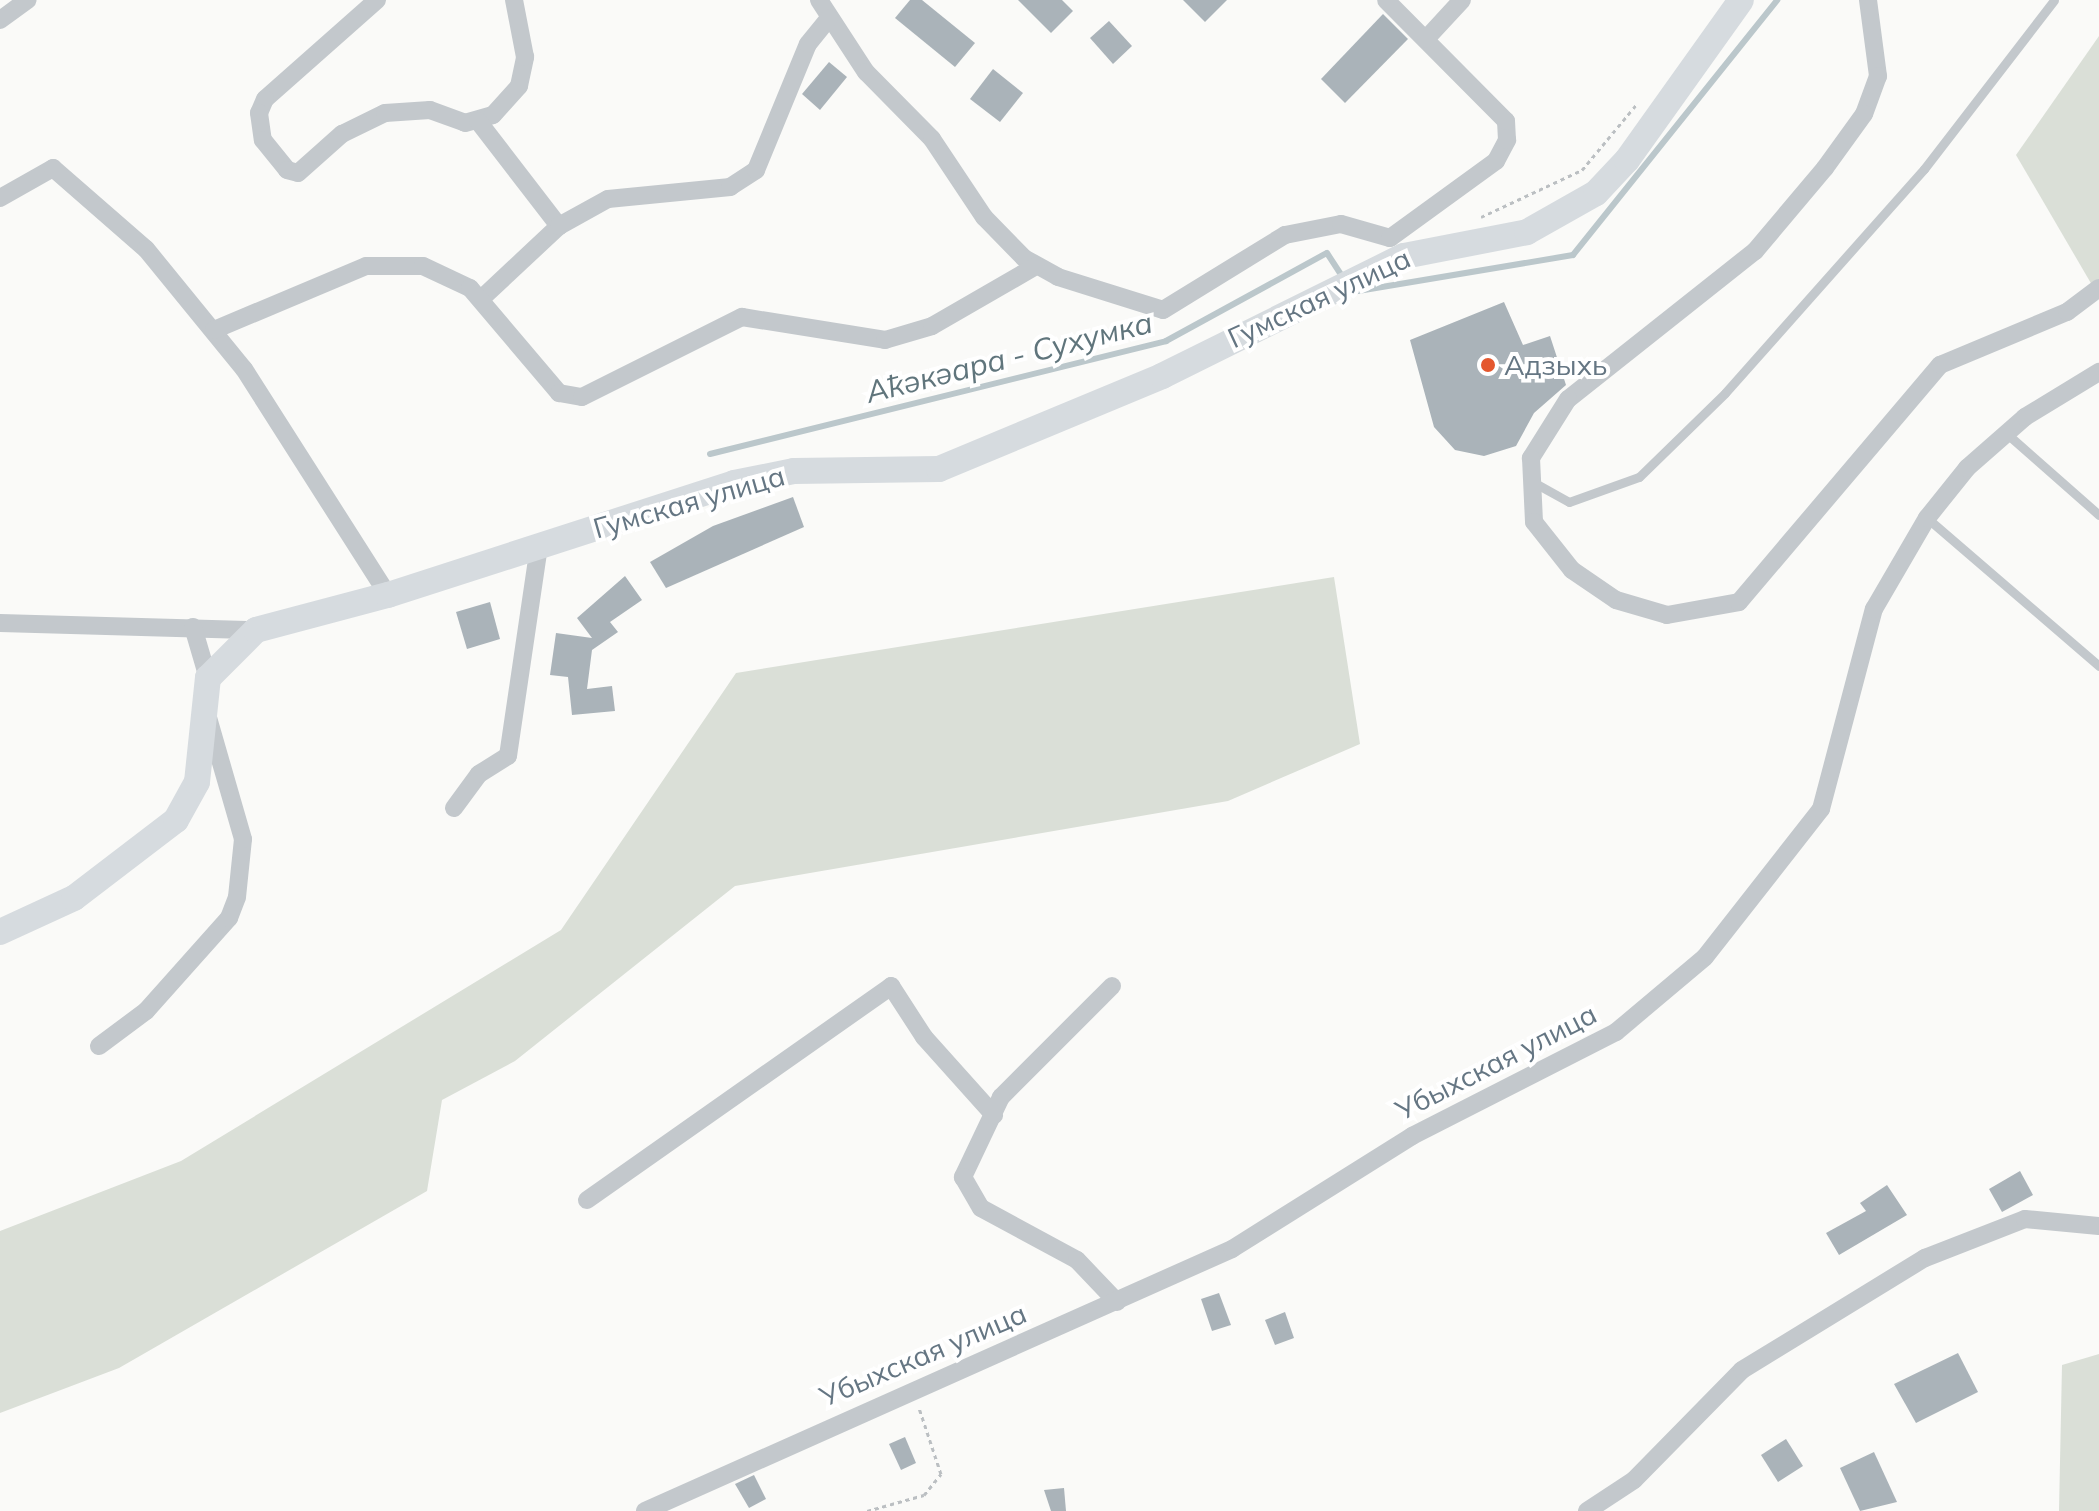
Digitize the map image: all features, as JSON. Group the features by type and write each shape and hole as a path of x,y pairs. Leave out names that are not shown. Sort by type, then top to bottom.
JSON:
{"street":[{"path":"0,20 28,0"},
{"path":"377,0 265,99 259,113 263,140 287,170 298,173 342,134 385,113 430,110 478,121 559,226"},
{"path":"478,121 519,86 525,57 514,0"},
{"path":"819,0 866,72 932,139 984,217 1036,266 1163,310 1285,235 1341,224 1390,238 1469,186 1507,140 1506,121 1386,0"},
{"path":"1426,39 1462,0"},
{"name":"Гумская улица","path":"256,630 388,595 794,471 939,469 1162,376 1404,256 1527,232 1564,216 1596,193 1656,126 1741,0"},
{"path":"1868,0 1878,76 1864,114 1755,251 1568,399 1531,458 1534,522 1572,570 1616,600 1667,615 1739,602 1940,365 2067,312 2099,288"},
{"path":"481,299 559,226 608,199 743,180 764,159 808,44 829,18"},
{"path":"0,198 53,168 69,175 214,330 388,595"},
{"path":"214,330 366,266 423,266 449,274 481,299 559,393 582,397 742,317 885,340 932,326 1036,266"},
{"name":"Убыхская улица","path":"645,1511 919,1383 1117,1302 1280,1224 1412,1136 1616,1032 1705,957 1821,809 1874,609 1927,518 2006,433 2099,372"},
{"path":"454,808 479,774 508,756 539,547"},
{"path":"0,623 256,630"},
{"path":"0,932 74,898 176,820 197,782 207,714 208,678 193,627"},
{"path":"208,678 256,630"},
{"path":"99,1046 146,1011 229,918 237,897 243,839 207,714"},
{"path":"587,1200 891,986 953,1072 994,1115"},
{"path":"1112,986 1001,1097 963,1177 968,1193 981,1208 1077,1260 1117,1302"},
{"path":"1587,1511 1634,1480 1742,1370 1925,1258 2025,1219 2099,1226"}],"lane":[{"path":"1532,481 1569,502 1639,477 1725,393 1924,169 2054,0"},
{"path":"2006,433 2099,515"},
{"path":"1927,518 2099,666"}],"path":[{"path":"1477,218 1582,170 1643,97"},
{"path":"867,1511 924,1495 941,1474 919,1415 919,1383"}],"shaded area":[{"path":"2099,36 2099,297 2016,155"},
{"path":"1334,577 1360,744 1228,801 735,886 515,1061 442,1100 427,1191 119,1368 0,1413 0,1231 181,1161 561,930 736,673"},
{"path":"2099,1354 2099,1511 2059,1511 2062,1365"}],"building":[{"path":"910,0 922,0 975,43 955,67 895,18"},
{"path":"1018,0 1062,0 1073,11 1051,33"},
{"path":"1183,0 1227,0 1205,22"},
{"path":"1383,14 1408,39 1345,103 1321,79"},
{"path":"1109,21 1132,46 1113,64 1090,38"},
{"path":"829,62 847,77 820,110 802,94"},
{"path":"993,69 1023,93 1000,122 970,99"},
{"name":"Адзыхь","path":"1504,302 1523,345 1550,336 1566,385 1534,413 1516,446 1484,456 1455,450 1434,427 1410,340"},
{"path":"793,497 804,527 666,588 650,562 713,526"},
{"path":"625,576 642,600 610,622 618,632 592,650 587,689 612,686 615,711 572,715 568,677 550,675 556,633 592,638 577,618"},
{"path":"490,602 500,639 467,649 456,612"},
{"path":"2020,1171 2033,1195 2002,1212 1989,1189"},
{"path":"1887,1185 1907,1215 1839,1255 1826,1233 1866,1211 1860,1203"},
{"path":"1219,1293 1231,1325 1212,1331 1201,1299"},
{"path":"1285,1312 1294,1338 1275,1345 1265,1320"},
{"path":"1958,1353 1978,1392 1916,1423 1894,1384"},
{"path":"905,1437 916,1463 901,1470 889,1444"},
{"path":"1786,1439 1803,1466 1778,1482 1761,1455"},
{"path":"1874,1452 1897,1502 1860,1511 1840,1468"},
{"path":"754,1475 766,1499 749,1508 735,1484"},
{"path":"1064,1488 1066,1511 1051,1511 1044,1490"}],"waterway":[{"name":"Аҟәкәара - Сухумка","path":"1352,292 1573,255 1777,0"},
{"name":"Аҟәкәара - Сухумка","path":"710,454 1166,341 1327,253 1344,279"}],"place":[{"name":"Адзыхь","path":"1488,365"}]}
